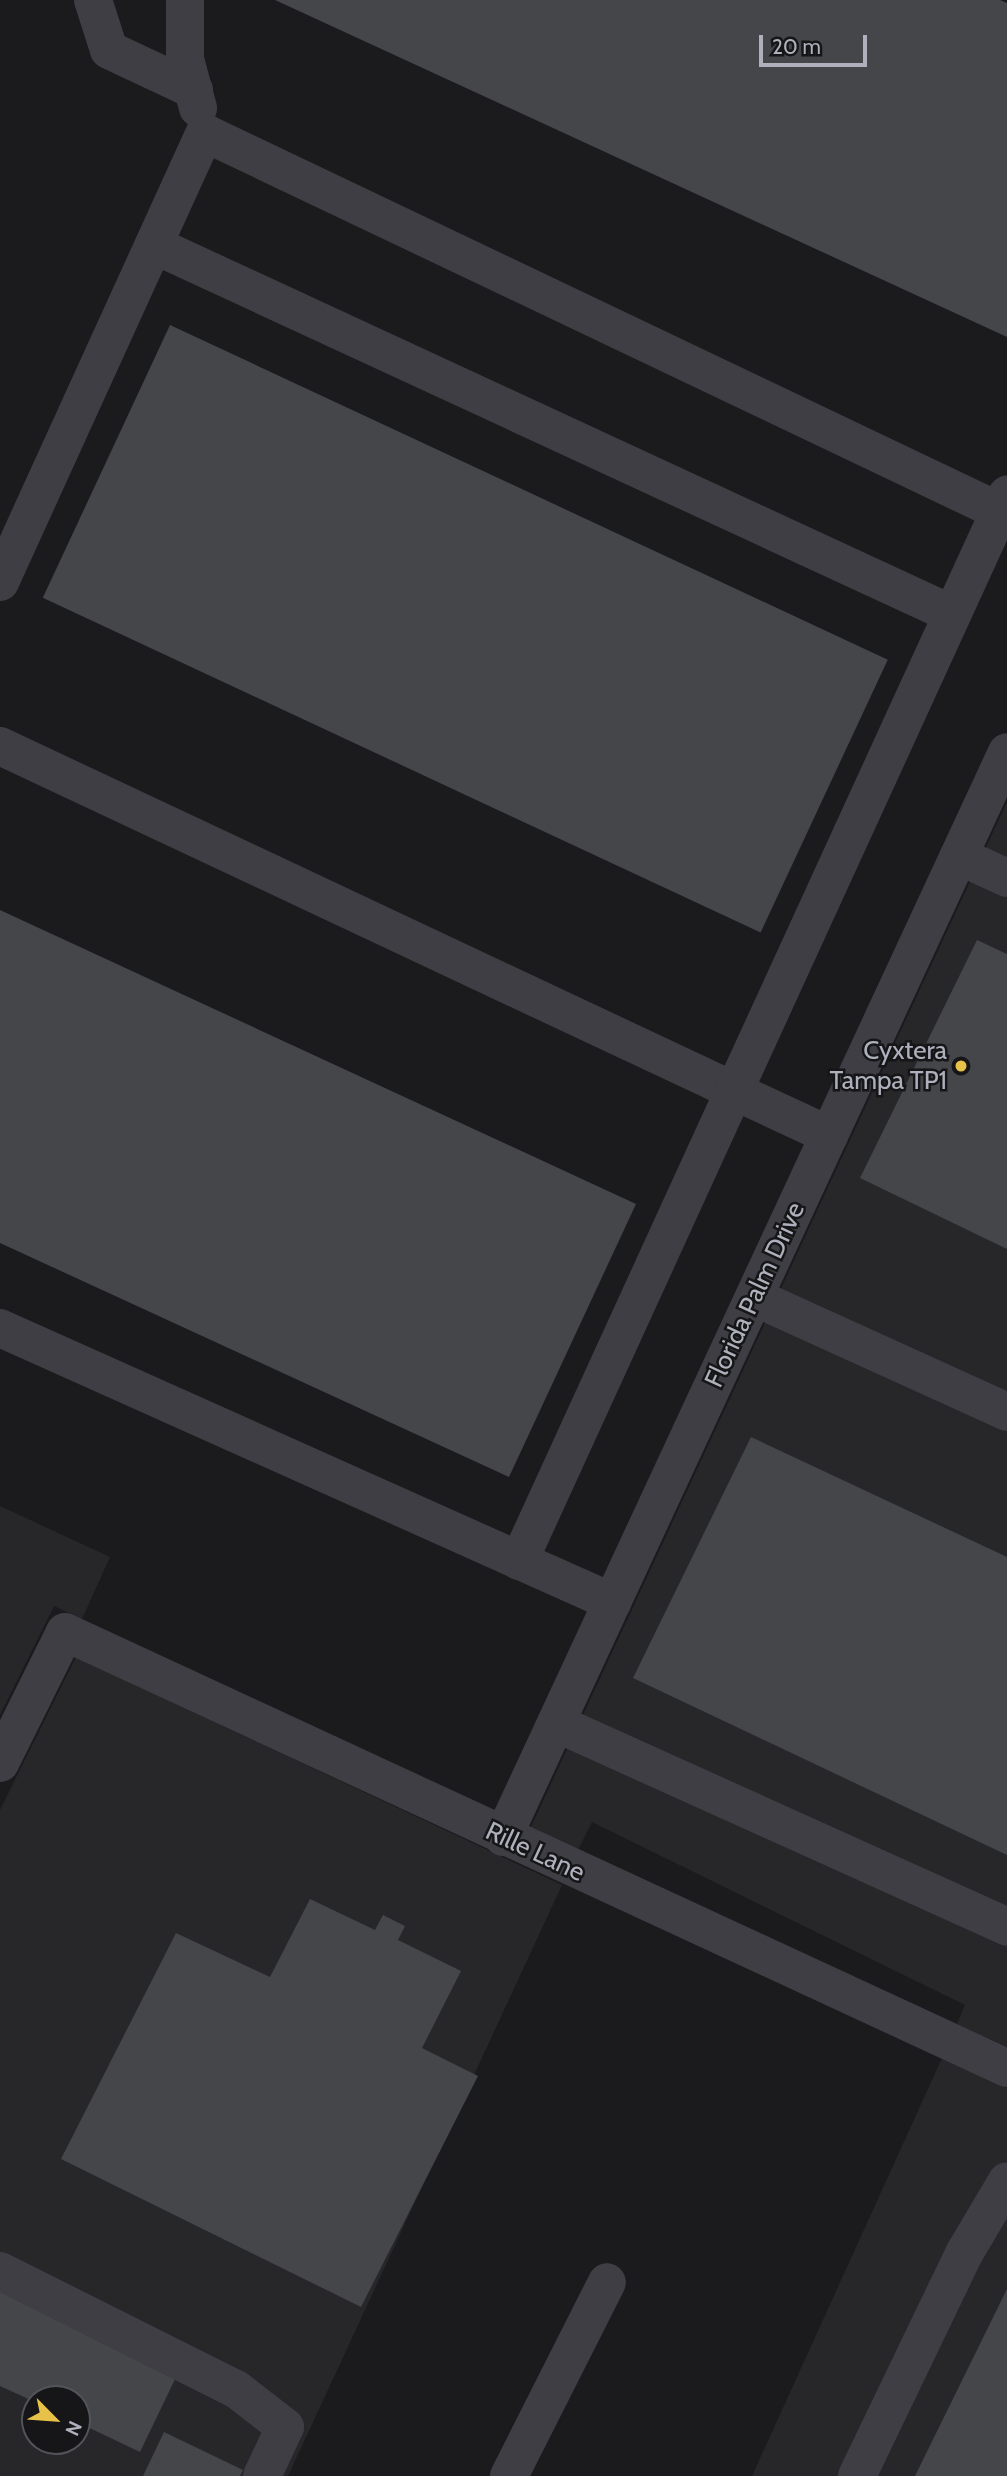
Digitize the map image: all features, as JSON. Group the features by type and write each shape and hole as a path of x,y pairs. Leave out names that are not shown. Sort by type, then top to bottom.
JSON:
{"street":[{"path":"93,0 108,50 194,90"},
{"path":"0,582 205,133 185,59 185,0"},
{"path":"205,133 1005,507 953,614 519,1561"},
{"path":"154,245 953,614"},
{"path":"0,746 829,1135"},
{"name":"Florida Palm Drive","path":"503,1837 1007,752"},
{"path":"958,856 1007,878"},
{"path":"754,1297 1007,1412"},
{"path":"0,1328 612,1602"},
{"name":"Rille Lane","path":"0,1763 65,1632 1007,2068"},
{"path":"556,1723 1007,1927"},
{"path":"857,2476 965,2252 1005,2189"},
{"path":"0,2271 236,2389 275,2419 285,2427 262,2476"},
{"path":"509,2476 607,2282"}],"shaded area":[{"path":"1007,802 1007,2047 957,2024 965,2005 592,1822 578,1850 530,1829"},
{"path":"0,1506 110,1557 82,1619 54,1606 0,1715"},
{"path":"76,1657 562,1885 288,2476 0,2476 0,1810"},
{"path":"942,2058 1007,2088 1007,2476 752,2476"}],"building":[{"path":"275,0 1000,0 1007,3 1007,337"},
{"path":"170,325 888,660 761,933 43,598"},
{"path":"0,910 636,1204 509,1477 0,1243"},
{"name":"Cyxtera Tampa TP1","path":"977,940 1007,954 1007,1249 860,1178"},
{"path":"751,1437 1007,1557 1007,1855 633,1678"},
{"path":"310,1899 375,1930 383,1915 405,1926 398,1940 461,1971 422,2048 478,2076 361,2307 61,2159 176,1933 270,1977"},
{"path":"0,2288 178,2373 140,2452 91,2429 91,2385 21,2385 21,2396 0,2386"},
{"path":"1007,2289 1007,2476 915,2476"},
{"path":"164,2432 243,2470 240,2476 143,2476"}],"place":[{"name":"Cyxtera Tampa TP1","path":"961,1066"}]}
